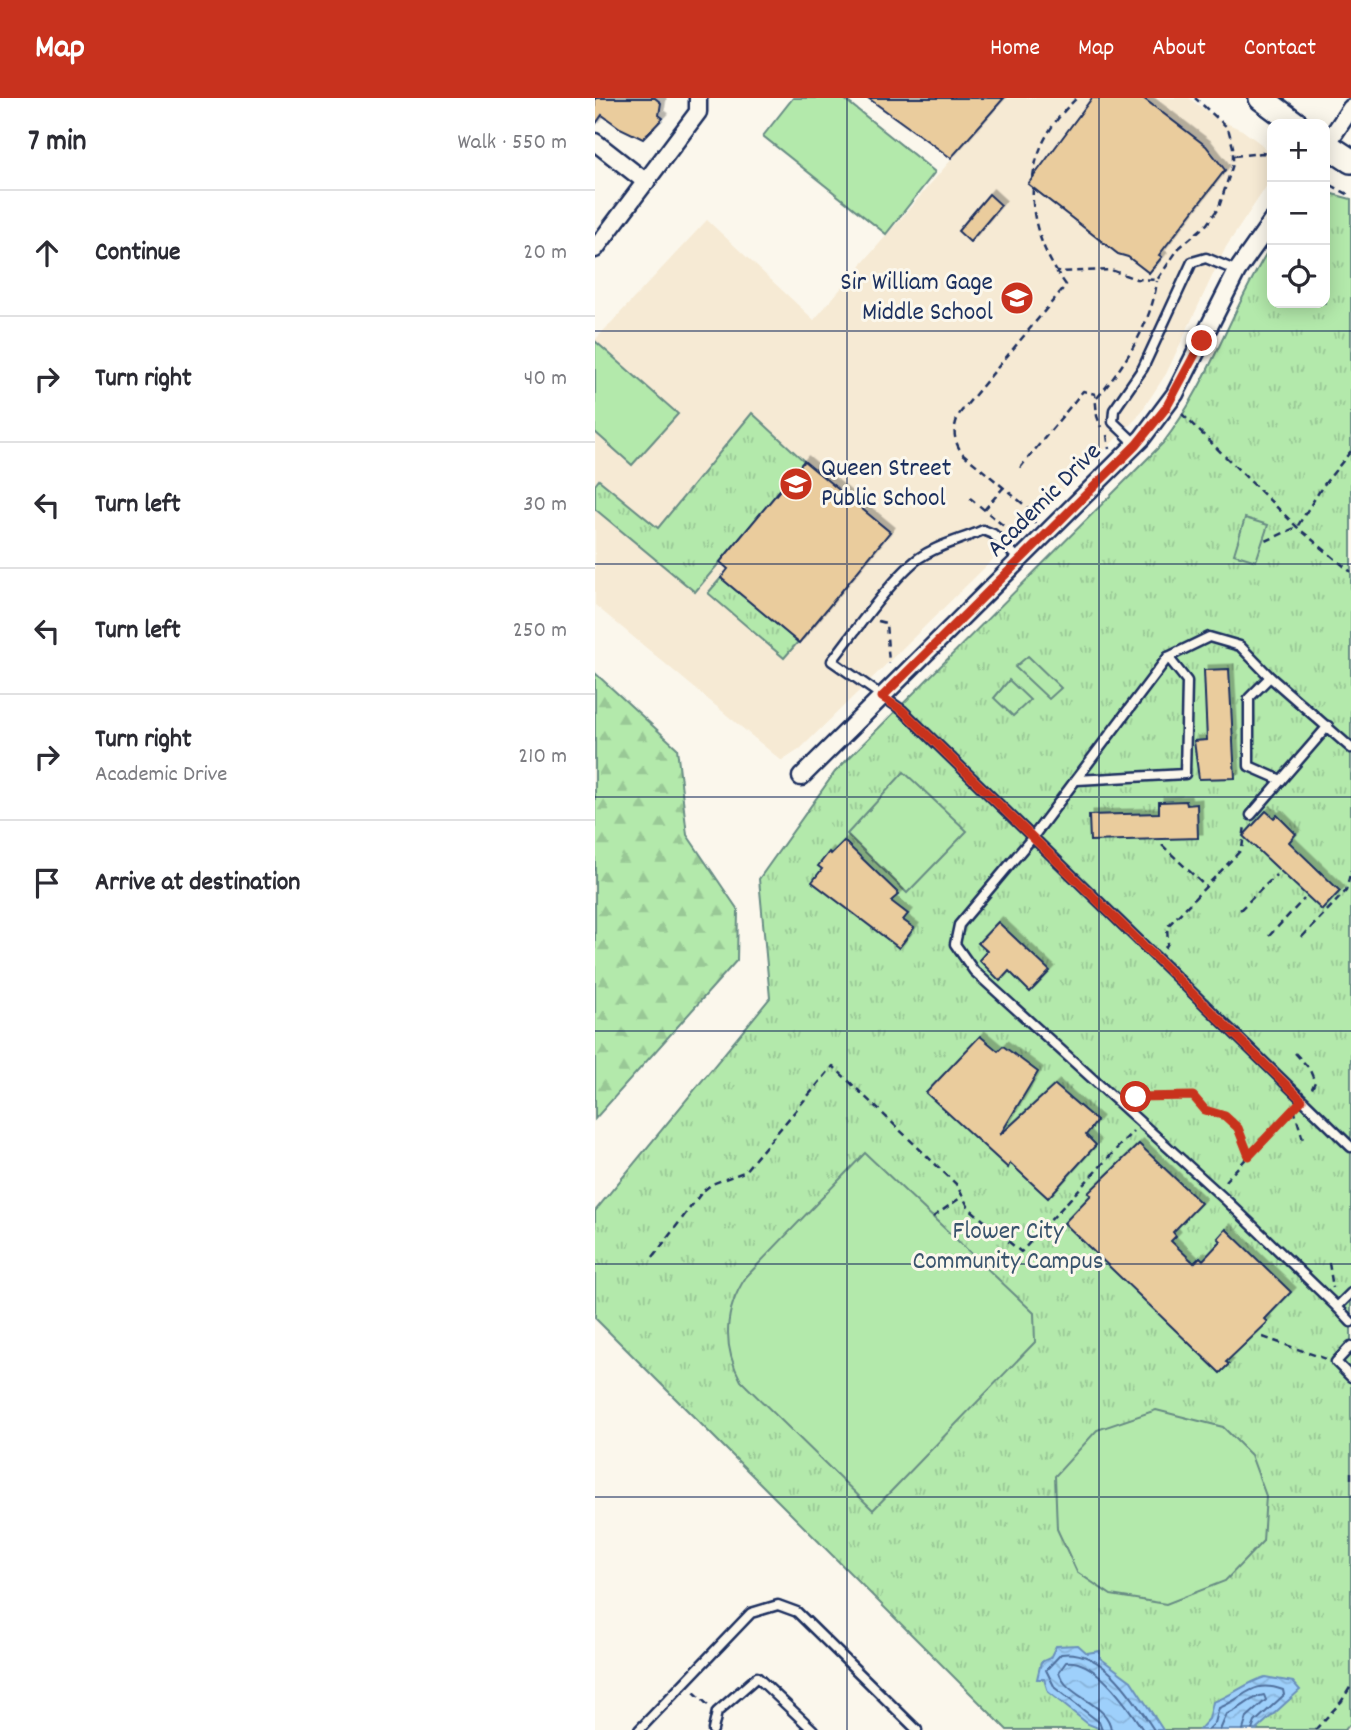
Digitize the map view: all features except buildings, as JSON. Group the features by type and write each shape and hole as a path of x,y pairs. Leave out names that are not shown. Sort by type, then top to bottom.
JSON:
{"main road":[{"path":"1261,98 1289,119"},
{"path":"1330,148 1351,161"}],"street":[{"path":"595,249 698,112 698,98"},
{"path":"1330,138 1351,108"},
{"path":"595,142 646,182"},
{"name":"Academic Drive","path":"801,777 1136,445 1166,408 1184,378 1237,271 1267,228"}],"lane":[{"path":"1136,445 1113,422 1114,410 1143,368 1192,262 1206,258 1237,271"},
{"path":"1020,560 983,530 950,541 921,556 904,570 832,662 902,710 1351,1147"},
{"path":"1351,748 1270,677 1240,646 1209,638 1168,657 1032,838 959,925 955,944 974,971 1227,1201 1351,1322"},
{"path":"1077,780 1185,774 1187,681 1168,657"},
{"path":"1270,677 1249,698 1249,766 1281,780"},
{"path":"1251,815 1328,726"},
{"path":"1337,1307 1351,1293"},
{"path":"1351,1346 1336,1363 1351,1377"},
{"path":"639,1730 751,1613 778,1605 797,1612 917,1730"},
{"path":"713,1730 717,1712 757,1677 813,1730"}],"path":[{"path":"1034,177 1038,154 1052,124 1077,98"},
{"path":"1108,452 1109,439 1097,416 1097,398 1131,349 1152,304 1157,280 1179,248 1207,224 1219,207 1229,184 1234,156 1228,128 1219,116 1195,98"},
{"path":"1234,156 1267,154"},
{"path":"1331,186 1351,196"},
{"path":"1033,188 1032,203 1039,235 1066,285 956,420 954,435 958,447 1028,508 1035,524"},
{"path":"1057,272 1111,270 1136,279 1157,280"},
{"path":"1020,468 1083,391 1089,390 1097,398"},
{"path":"1182,414 1297,527 1351,572"},
{"path":"1266,541 1297,527 1322,487 1351,451"},
{"path":"984,510 1003,488"},
{"path":"969,498 1005,527"},
{"path":"875,624 882,620 886,623 889,663"},
{"path":"1158,960 1168,943 1167,927 1242,849 1242,829 1251,815"},
{"path":"1162,845 1206,887"},
{"path":"1302,937 1346,891 1351,870"},
{"path":"1240,911 1276,875"},
{"path":"1269,936 1304,899"},
{"path":"1226,1181 1311,1092 1315,1082 1309,1068 1295,1053"},
{"path":"653,1257 702,1192 712,1184 744,1172 833,1066 956,1184 969,1208 1021,1252 1133,1131"},
{"path":"1131,1095 1151,1098 1193,1096 1205,1110 1225,1116 1238,1128 1249,1156"},
{"path":"1294,1109 1304,1143"},
{"path":"933,1217 963,1196"},
{"path":"1263,1337 1336,1363"},
{"path":"1351,1472 1351,1480"},
{"path":"684,1682 717,1712"},
{"path":"1315,1730 1341,1702 1351,1686"}],"shaded area":[{"path":"1004,98 1189,98 1217,119 1242,130 1261,144 1267,153 1267,186 1226,247 1166,374 1137,418 800,749 782,761 595,605 595,340 707,220 814,320"}],"green space":[{"path":"793,98 843,98 935,172 886,234 763,136"},
{"name":"Flower City Community Campus","path":"1330,193 1351,199 1351,1723 1345,1730 1007,1730 595,1318 595,1211 770,998 759,879 835,772 1163,443 1194,395 1267,252 1267,308 1330,308"},
{"path":"595,341 678,414 632,465 595,432"},
{"path":"752,413 804,461 695,592 595,509 595,485 599,480 658,528"},
{"path":"1245,518 1268,525 1256,561 1234,554"},
{"path":"721,578 798,642 784,658 708,593"},
{"path":"1028,656 1061,688 1049,699 1015,667"},
{"path":"595,673 677,748 687,835 738,910 737,960 595,1119"},
{"path":"1009,680 1030,700 1013,716 994,698"},
{"path":"904,772 967,831 907,893 847,834"},
{"path":"865,1153 1034,1313 1035,1342 873,1510 741,1381 728,1341 733,1302 746,1277"},
{"path":"1156,1410 1223,1427 1251,1455 1266,1496 1263,1541 1225,1581 1166,1604 1111,1595 1077,1572 1057,1529 1055,1476 1097,1430"}],"water":[{"path":"1078,1645 1087,1653 1100,1651 1100,1658 1131,1681 1163,1730 1103,1730 1088,1724 1048,1692 1044,1679 1037,1679 1041,1662 1050,1658 1056,1646"},
{"path":"1265,1677 1293,1682 1300,1690 1256,1730 1199,1730 1209,1719 1213,1702"}],"place":[{"name":"Sir William Gage Middle School","path":"1017,298"},
{"name":"Queen Street Public School","path":"796,484"}],"route":[{"path":"1136,1097 1195,1097 1205,1110 1225,1116 1238,1128 1249,1156 1302,1100 902,710 882,697 1136,445 1166,408 1202,341"}]}
